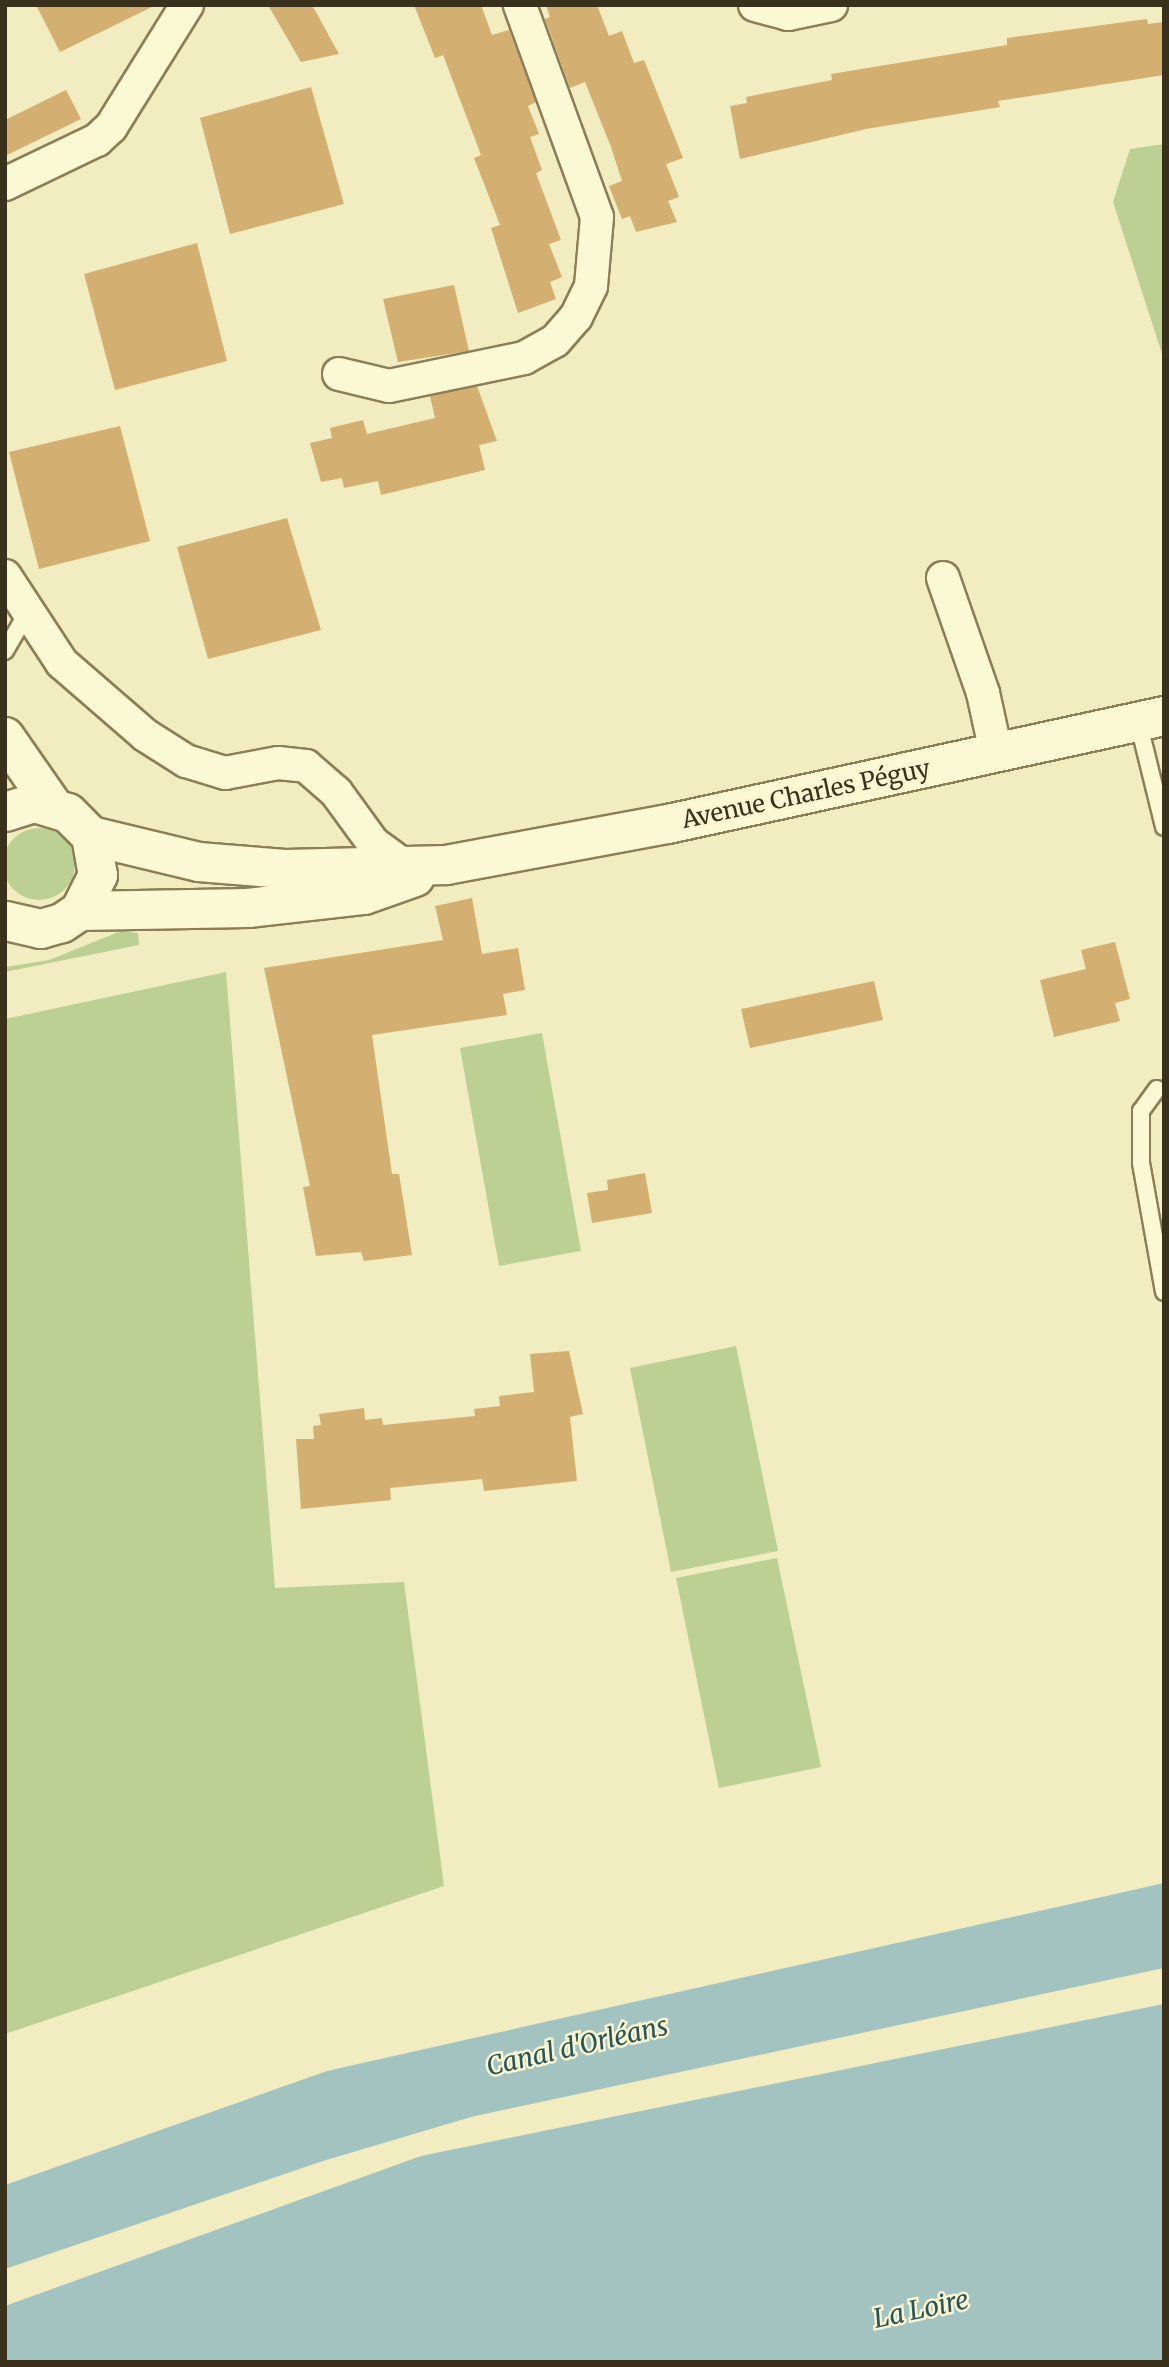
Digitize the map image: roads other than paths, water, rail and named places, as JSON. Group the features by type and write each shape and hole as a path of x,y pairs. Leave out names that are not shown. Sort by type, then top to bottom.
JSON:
{"main road":[{"name":"Avenue Charles Péguy","path":"91,836 211,863 285,869 446,865 667,824 1151,718"},
{"path":"5,737 53,806"},
{"path":"5,812 35,803 53,806 81,823 91,836 98,875 80,911 41,929 10,929"},
{"name":"Avenue Charles Péguy","path":"80,911 248,908 363,895 446,865"}],"street":[{"path":"5,184 97,140 111,127 187,5"},
{"path":"339,374 389,386 524,358 555,341 576,317 591,286 597,217 520,5"},
{"path":"755,5 788,14 831,5"},
{"path":"5,576 62,663 145,735 186,761 225,773 278,763 306,766 336,792 373,843 406,867"},
{"path":"943,578 983,693 996,752"}],"lane":[{"path":"5,651 27,612"},
{"path":"1151,718 1164,827"},
{"path":"1157,1089 1141,1111 1141,1163 1161,1263 1164,1293"}],"water":[{"name":"Canal d'Orléans","path":"1164,1883 1164,1968 471,2117 323,2161 5,2269 5,2185 327,2071"},
{"name":"La Loire","path":"1164,2004 1164,2362 5,2362 5,2306 421,2156"}]}
